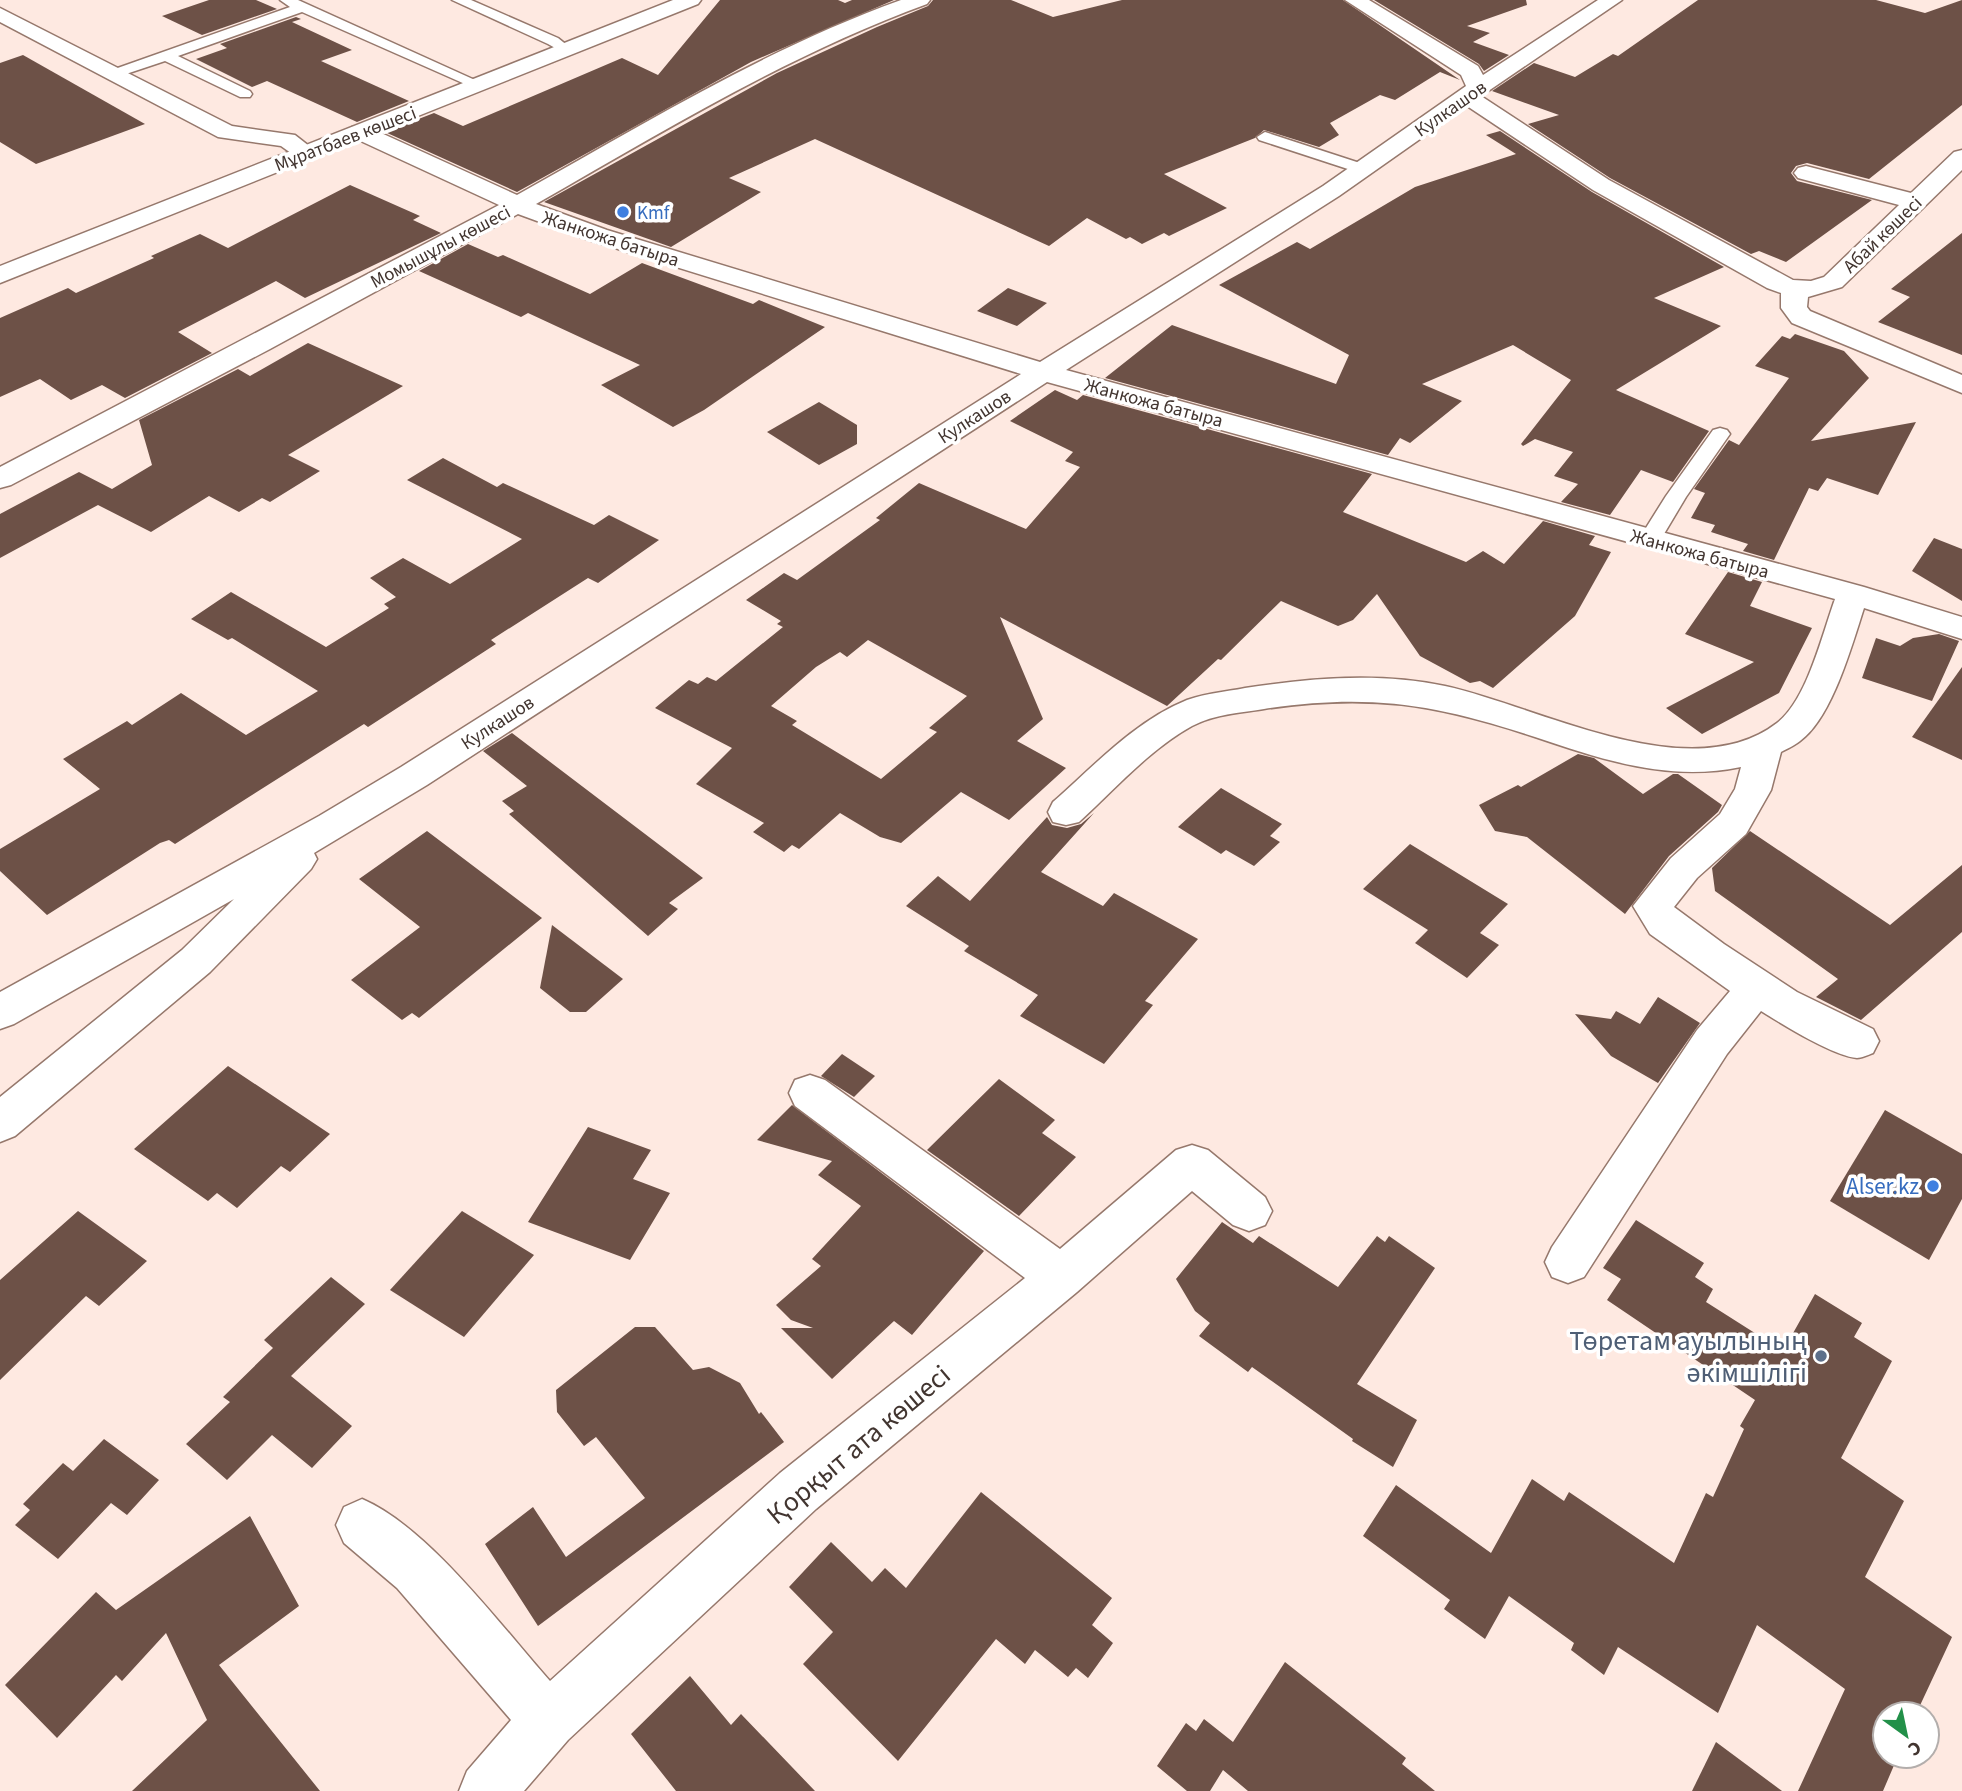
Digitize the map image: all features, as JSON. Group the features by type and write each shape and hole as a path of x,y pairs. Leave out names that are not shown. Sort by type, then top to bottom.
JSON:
{"street":[{"name":"Мұратбаев көшесі","path":"0,275 691,0"},
{"name":"Момышұлы көшесі","path":"0,479 518,205 782,55 838,30 920,0"},
{"path":"1356,0 1470,71 1472,92 1601,185 1776,283 1793,289 1796,300 1794,308 1801,317 1962,385"},
{"name":"Кулкашов","path":"0,1012 332,826 414,776 1363,169 1472,92 1612,0"},
{"path":"0,14 226,132 288,140 306,153"},
{"name":"Жанкожа батыра","path":"360,132 548,219 598,236 1043,372 1853,594 1962,628"},
{"name":"Абай көшесі","path":"1793,289 1821,289 1833,282 1962,157"},
{"path":"1806,173 1916,202"},
{"path":"1066,812 1162,728 1200,708 1281,694 1370,688 1445,698 1534,722 1608,747 1664,760 1714,761 1764,750 1792,730 1815,696 1853,594"},
{"path":"1764,750 1754,790 1733,824 1684,868 1652,906 1664,922 1758,986 1842,1035 1858,1041"},
{"name":"Кулкашов","path":"0,1123 195,961 332,826"},
{"path":"1568,1262 1712,1042 1758,986"},
{"path":"810,1093 1061,1277"},
{"name":"Қорқыт ата көшесі","path":"487,1791 548,1720 798,1491 1061,1277 1192,1164 1249,1211"},
{"path":"362,1525 416,1569 548,1720"}],"lane":[{"path":"287,0 479,85"},
{"path":"459,0 553,41 566,50"},
{"path":"477,8 499,0"},
{"path":"117,73 302,7"},
{"path":"166,55 244,94"},
{"path":"1265,137 1363,169"},
{"path":"1650,539 1676,496 1720,434"}],"building":[{"path":"209,0 256,0 277,9 202,35 162,16"},
{"path":"720,0 838,0 845,3 852,0 894,0 751,62 517,192 385,132 434,113 463,126 622,58 658,75"},
{"path":"933,0 1011,0 1053,17 1122,0 1343,0 1460,80 1440,72 1395,100 1380,95 1330,123 1339,135 1319,147 1264,130 1255,138 1164,174 1227,208 1169,236 1164,233 1142,244 1130,237 1126,239 1087,218 1049,246 815,139 729,178 761,192 671,247 544,202 777,73 928,6"},
{"path":"1374,0 1526,0 1527,5 1467,26 1490,33 1473,42 1509,55 1484,71 1479,64"},
{"path":"1698,0 1876,0 1925,13 1962,0 1962,105 1869,179 1807,163 1796,166 1791,173 1797,181 1872,200 1786,262 1759,251 1751,254 1610,178 1528,124 1559,115 1492,91 1534,63 1575,77 1613,54 1618,56"},
{"path":"296,17 301,19 292,22 352,50 321,61 409,101 357,122 267,81 252,87 196,59 227,48 220,44"},
{"path":"23,55 145,124 36,164 0,142 0,63"},
{"path":"1500,131 1592,192 1724,267 1654,298 1721,326 1616,390 1709,431 1673,482 1641,470 1610,515 1561,502 1578,484 1554,476 1573,452 1535,439 1523,446 1521,444 1571,380 1513,345 1422,384 1462,401 1410,443 1400,438 1388,455 1105,378 1172,325 1336,384 1349,355 1219,285 1297,242 1310,249 1415,187 1516,154 1486,135"},
{"path":"350,185 420,216 413,220 441,233 305,298 276,281 178,332 212,353 125,398 102,385 71,400 40,379 0,397 0,318 68,288 76,293 200,234 228,248"},
{"path":"1962,233 1962,355 1878,322 1910,297 1891,289"},
{"path":"468,244 498,257 503,255 590,294 642,263 753,304 759,300 825,327 704,410 673,427 601,385 640,365 528,313 521,317 419,271"},
{"path":"1008,288 1047,303 1017,326 977,311"},
{"path":"1795,334 1844,351 1869,378 1811,441 1916,422 1878,495 1827,478 1818,491 1809,488 1774,560 1743,551 1748,544 1711,532 1715,525 1691,518 1705,493 1694,489 1729,440 1739,445 1789,378 1755,366 1782,336 1790,339"},
{"path":"308,343 403,386 288,455 320,471 270,502 262,498 239,512 209,496 151,532 98,505 0,558 0,514 79,472 112,489 152,465 139,420 238,369 250,376"},
{"path":"1055,390 1077,400 1083,395 1372,474 1343,512 1466,562 1483,551 1504,564 1543,521 1595,536 1589,545 1611,552 1575,616 1493,688 1480,681 1470,683 1420,656 1377,594 1353,620 1338,626 1281,601 1221,660 1218,659 1167,706 1000,617 1043,719 1017,741 1066,768 1009,820 961,792 901,843 880,837 840,813 799,849 792,845 784,852 753,832 764,823 696,784 732,748 655,708 689,680 698,684 707,677 716,681 783,627 777,624 781,621 746,600 784,573 797,580 880,520 876,518 919,483 1026,529 1080,467 1065,461 1073,452 1010,421","holes":["868,640 967,696 929,728 937,732 881,779 792,725 797,721 771,706 816,667 840,652 847,657"]},
{"path":"819,402 857,425 857,444 819,465 767,432"},
{"path":"443,458 497,487 503,483 594,525 609,515 659,540 598,583 588,578 491,640 496,644 368,727 364,724 175,844 169,840 160,843 47,915 0,871 0,849 100,789 63,759 127,721 132,725 181,693 246,735 318,691 232,638 228,640 191,619 231,592 326,647 389,608 384,604 396,597 370,578 403,558 450,584 522,539 407,480"},
{"path":"1934,538 1962,549 1962,601 1912,571"},
{"path":"1728,572 1762,582 1750,606 1812,628 1779,693 1702,734 1666,708 1754,662 1685,634"},
{"path":"1939,634 1959,641 1932,701 1862,678 1876,638 1900,646 1913,638"},
{"path":"1962,667 1962,760 1912,737"},
{"path":"512,733 703,878 669,903 678,909 648,936 509,814 514,811 502,801 527,786 483,751"},
{"path":"1578,754 1594,758 1643,794 1673,774 1678,774 1722,805 1718,812 1669,856 1625,914 1527,837 1495,831 1479,805 1518,785 1521,787"},
{"path":"1221,788 1282,824 1270,836 1280,842 1254,866 1226,850 1221,854 1178,827"},
{"path":"1094,813 1041,872 1103,906 1114,893 1198,939 1145,1001 1153,1005 1104,1064 1020,1016 1038,995 964,951 969,946 906,906 938,876 970,901 1047,817 1052,825 1067,828 1081,824"},
{"path":"427,831 542,918 419,1018 412,1013 402,1020 351,980 420,927 359,879"},
{"path":"1750,831 1890,925 1962,865 1962,932 1861,1020 1816,997 1838,979 1715,891 1712,868"},
{"path":"1410,844 1508,904 1480,933 1499,945 1467,978 1415,943 1428,930 1363,889"},
{"path":"552,925 623,979 586,1012 570,1012 540,988"},
{"path":"1658,997 1700,1023 1658,1083 1611,1056 1575,1014 1611,1019 1616,1011 1640,1024"},
{"path":"842,1054 875,1076 854,1097 821,1076"},
{"path":"228,1066 330,1134 290,1172 281,1166 237,1208 217,1193 208,1201 134,1149"},
{"path":"999,1079 1055,1120 1042,1133 1076,1157 1019,1216 927,1150"},
{"path":"792,1105 984,1251 912,1335 894,1321 832,1379 781,1328 813,1328 791,1320 776,1305 821,1266 812,1259 861,1206 818,1175 832,1161 757,1140"},
{"path":"1885,1110 1962,1154 1962,1199 1929,1260 1830,1201"},
{"path":"588,1127 651,1150 633,1179 670,1193 630,1260 528,1222"},
{"path":"78,1211 147,1261 99,1306 86,1296 0,1380 0,1280"},
{"path":"462,1211 534,1255 464,1337 390,1290"},
{"path":"1636,1220 1704,1263 1695,1277 1713,1289 1706,1302 1783,1351 1815,1294 1862,1323 1854,1337 1892,1361 1841,1458 1904,1501 1865,1577 1952,1637 1923,1700 1871,1700 1871,1770 1892,1770 1883,1791 1798,1791 1845,1689 1757,1625 1718,1713 1618,1647 1604,1675 1571,1650 1574,1643 1509,1596 1485,1639 1444,1609 1450,1600 1363,1536 1396,1485 1491,1553 1532,1479 1564,1501 1569,1492 1674,1563 1706,1493 1713,1497 1744,1429 1740,1426 1755,1400 1607,1300 1621,1279 1603,1268"},
{"path":"1222,1222 1253,1243 1259,1236 1338,1287 1377,1236 1385,1242 1389,1236 1435,1268 1357,1384 1417,1420 1393,1467 1352,1441 1353,1439 1252,1367 1248,1372 1199,1336 1210,1323 1195,1311 1176,1279"},
{"path":"331,1277 365,1304 291,1376 352,1426 312,1468 272,1435 227,1480 186,1444 230,1402 223,1397 273,1348 264,1340"},
{"path":"635,1327 655,1327 693,1370 709,1367 740,1383 759,1414 761,1412 784,1442 538,1626 485,1544 533,1507 566,1557 645,1498 596,1437 584,1446 557,1412 556,1390"},
{"path":"104,1439 159,1480 127,1515 111,1503 58,1559 15,1525 30,1510 23,1504 63,1463 73,1471"},
{"path":"981,1492 1112,1598 1092,1625 1113,1643 1088,1678 1076,1668 1068,1677 1035,1650 1025,1664 996,1639 898,1761 803,1664 833,1632 789,1587 831,1542 872,1582 885,1568 906,1588"},
{"path":"250,1516 299,1606 219,1665 320,1791 132,1791 207,1720 166,1633 122,1681 116,1675 57,1738 5,1685 96,1592 116,1610"},
{"path":"1285,1662 1406,1758 1402,1764 1435,1791 1248,1791 1223,1770 1210,1791 1187,1791 1157,1766 1186,1723 1196,1731 1204,1719 1233,1742"},
{"path":"690,1676 731,1725 741,1714 815,1791 676,1791 631,1734"},
{"path":"1716,1742 1782,1791 1692,1791"}],"place":[{"name":"Kmf","path":"623,212"},
{"name":"Alser.kz","path":"1933,1186"},
{"name":"Төретам ауылының әкімшілігі","path":"1821,1356"}]}
